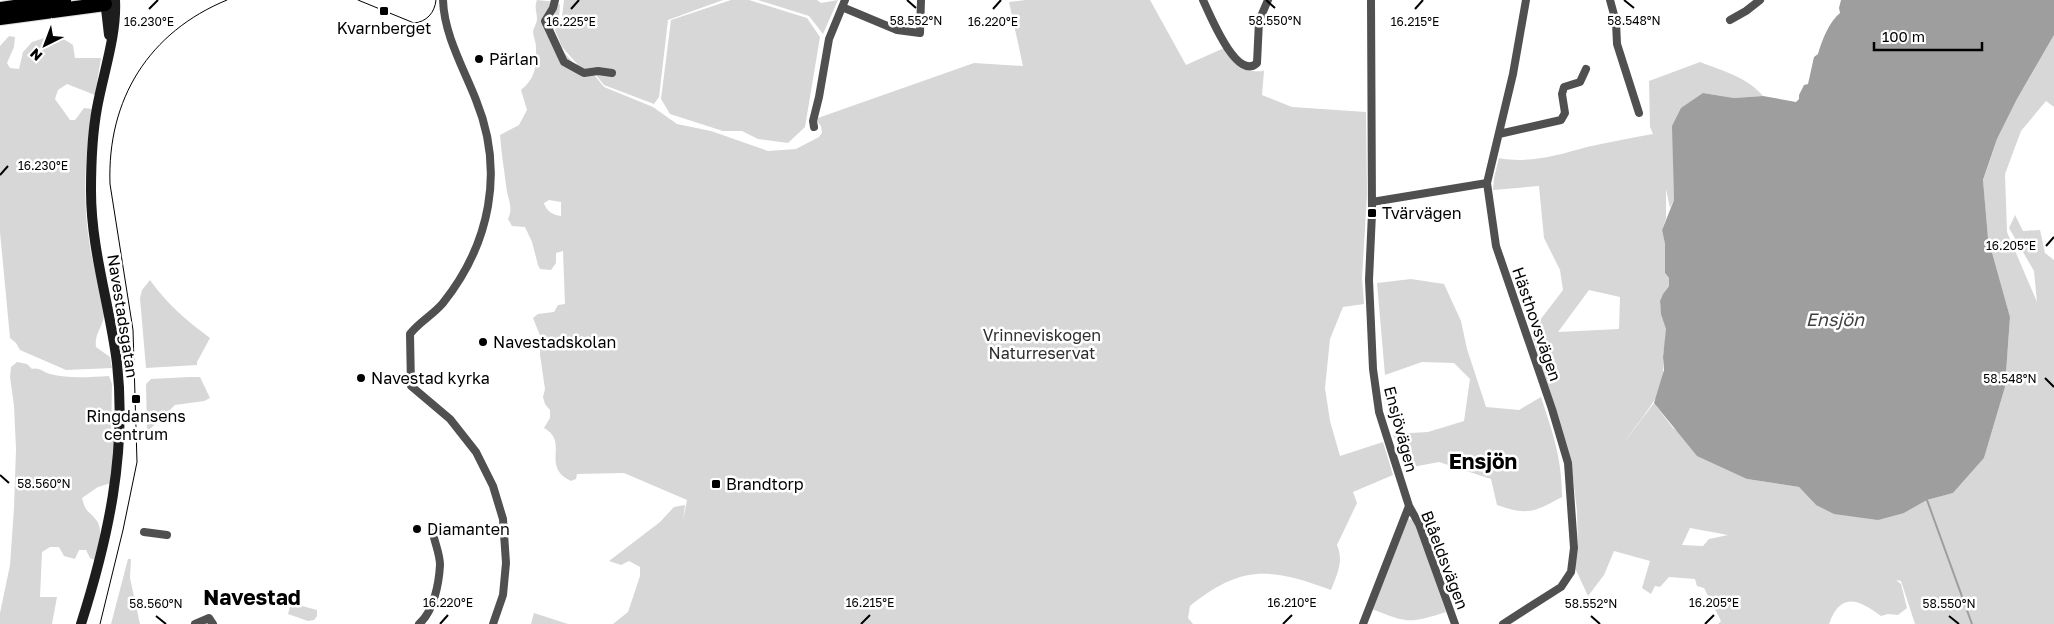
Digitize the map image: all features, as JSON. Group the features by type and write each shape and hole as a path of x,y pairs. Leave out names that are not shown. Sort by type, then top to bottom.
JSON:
{"highway":[{"path":"0,9 64,0"},
{"path":"0,18 113,2"},
{"path":"0,26 15,16"}],"street":[{"path":"443,0 450,36 485,124 492,163 492,176 479,244 468,267 442,304 410,334 412,388 455,425 476,452 493,486 503,519 506,562 503,595 493,624"},
{"path":"555,0 553,8 544,20 564,62 584,73 598,71 612,73"},
{"path":"814,127 813,120 829,39 843,4 897,30 920,33 921,0"},
{"path":"1203,0 1232,57 1243,66 1249,68 1254,67 1258,63 1260,20 1268,0"},
{"name":"Ensjövägen","path":"1371,0 1372,202 1369,280 1375,394 1378,412 1409,506"},
{"name":"Hästhovsvägen","path":"1503,624 1561,587 1568,578 1573,561 1574,530 1568,463 1552,410 1496,246 1487,183 1515,65 1526,0"},
{"path":"1610,0 1616,22 1617,44 1639,113"},
{"path":"1730,20 1746,12 1760,0"},
{"name":"Navestadsgatan","path":"83,623 107,527 118,468 120,446 117,365 97,256 91,192 93,142 97,108 110,41 113,2"},
{"path":"1499,134 1561,120 1566,113 1562,94 1564,87 1580,82 1586,70"},
{"path":"1372,202 1487,183"},
{"path":"1362,624 1409,506"},
{"name":"Blåeldsvägen","path":"1409,506 1418,520 1455,624"},
{"path":"144,532 167,535"},
{"path":"419,624 424,620 433,602 440,565 439,553 433,533"},
{"path":"195,624 208,618 212,624"}],"green space":[{"name":"Vrinneviskogen Naturreservat","path":"537,0 557,2 560,5 559,16 553,31 560,48 577,67 595,76 604,87 653,107 677,124 711,131 768,151 796,149 819,137 822,133 821,126 815,119 974,63 1023,66 1009,2 1026,0 1150,0 1186,65 1224,48 1241,67 1250,71 1264,71 1262,95 1292,107 1366,112 1367,195 1362,278 1364,304 1343,307 1330,339 1325,388 1330,421 1340,456 1383,442 1393,475 1353,492 1357,503 1337,545 1340,562 1331,590 1291,577 1274,574 1242,577 1209,592 1190,606 1188,618 1193,624 613,624 628,612 640,576 640,567 629,561 621,565 609,561 660,522 674,507 685,505 683,520 687,500 624,473 577,474 576,479 571,481 557,469 555,440 544,428 550,418 550,410 545,404 543,397 545,389 540,355 541,338 533,318 538,314 554,312 558,305 565,304 563,251 556,253 556,263 551,270 540,269 532,242 525,227 512,226 508,219 510,206 500,135 519,125 527,110 521,90 533,75 535,65 536,45 533,31 537,20","holes":["549,200 561,202 561,216 550,212 544,203"]},
{"path":"564,0 723,0 668,20 659,97 654,104 604,85 596,75 579,66 562,47 555,30 557,23 562,17"},
{"path":"731,0 749,0 807,18 820,37 805,127 788,143 758,139 742,131 723,131 670,114 661,99 671,20"},
{"path":"758,0 817,0 821,3 838,0 823,34 809,16"},
{"path":"2054,35 2054,107 2046,101 2021,131 2005,174 2007,232 2037,302 2034,271 2009,228 2015,215 2023,231 2040,230 2045,253 2054,260 2054,624 1915,624 1901,581 1896,580 1901,584 1907,608 1898,615 1888,614 1881,616 1865,606 1851,602 1839,607 1829,624 1718,624 1721,621 1704,588 1697,586 1695,579 1669,577 1660,587 1655,586 1651,594 1642,588 1650,561 1614,551 1604,575 1588,596 1575,568 1578,550 1577,511 1571,461 1531,332 1563,290 1560,270 1544,238 1539,186 1493,190 1499,158 1521,160 1543,158 1595,145 1653,134 1650,127 1649,81 1700,62 1734,75 1757,89 1763,96 1734,98 1703,93 1673,125 1674,200 1670,208 1666,189 1666,218 1662,230 1665,244 1665,273 1669,278 1669,286 1664,292 1660,303 1666,331 1662,382 1653,402 1625,441 1654,403 1673,428 1747,479 1799,487 1816,505 1904,513 1927,500 1953,493 1984,458 2005,387 2010,317 1988,238 1983,181 1997,139 2017,99","holes":["1589,290 1620,297 1619,329 1558,332","1690,528 1728,535 1709,539 1703,546 1682,545"]},
{"path":"9,36 15,37 14,47 7,63 10,68 19,69 23,52 32,42 47,37 62,38 73,45 75,58 101,58 95,95 67,84 58,90 55,99 70,120 75,120 84,108 92,109 86,160 85,195 90,247 104,314 96,338 96,347 110,357 112,368 66,370 20,350 10,338 0,232 0,46"},
{"path":"1411,279 1444,284 1461,321 1467,349 1486,407 1519,410 1541,397 1559,458 1562,497 1531,511 1516,510 1497,505 1491,479 1439,462 1407,468 1393,434 1428,432 1464,421 1470,379 1454,363 1422,362 1385,375 1377,283"},
{"path":"150,280 178,312 210,338 197,365 146,368 140,298 142,290"},
{"path":"17,362 27,364 32,369 39,369 57,376 109,376 112,384 111,439 115,440 111,483 98,487 82,498 86,509 99,525 100,535 95,560 90,558 86,550 79,550 75,559 64,556 59,547 50,547 42,552 40,597 57,597 52,624 0,624 0,613 10,565 14,508 16,449 14,406 10,377 11,367"},
{"path":"200,377 210,398 204,401 175,405 147,432 146,384 151,379"},
{"path":"1408,519 1415,520 1446,612 1415,620 1393,617 1372,609"},
{"path":"128,559 131,559 130,578 140,624 111,624"},
{"path":"291,603 317,610 317,616 314,620 308,621 288,614"},
{"path":"534,613 568,624 531,624"}],"water":[{"name":"Ensjön","path":"1841,0 2054,0 2054,35 2017,99 1997,139 1983,180 1988,238 2010,317 2005,387 1984,458 1953,493 1927,500 1904,513 1878,520 1834,514 1816,505 1799,487 1747,479 1697,456 1654,403 1664,370 1663,357 1666,329 1661,314 1660,301 1669,286 1669,278 1665,273 1665,244 1662,230 1674,200 1672,126 1681,108 1703,93 1734,98 1763,96 1796,102 1804,85 1808,84 1814,57 1818,54 1826,32 1832,21 1840,13"}],"waterway":[{"path":"1927,500 1972,624"}],"tram line":[{"path":"100,624 137,462 133,330 110,184 111,153 116,124 125,97 138,72 155,50 175,30 199,14 227,0"},
{"path":"358,0 414,23 426,19 432,13 436,0"}],"place":[{"name":"Kvarnberget","path":"384,11"},
{"name":"Pärlan","path":"479,59"},
{"name":"Tvärvägen","path":"1372,213"},
{"name":"Navestadskolan","path":"483,342"},
{"name":"Navestad kyrka","path":"361,378"},
{"name":"Ringdansens centrum","path":"136,399"},
{"name":"Brandtorp","path":"716,484"},
{"name":"Diamanten","path":"417,529"}],"district":[{"name":"Ensjön","path":"1483,461"},
{"name":"Navestad","path":"252,597"}]}
